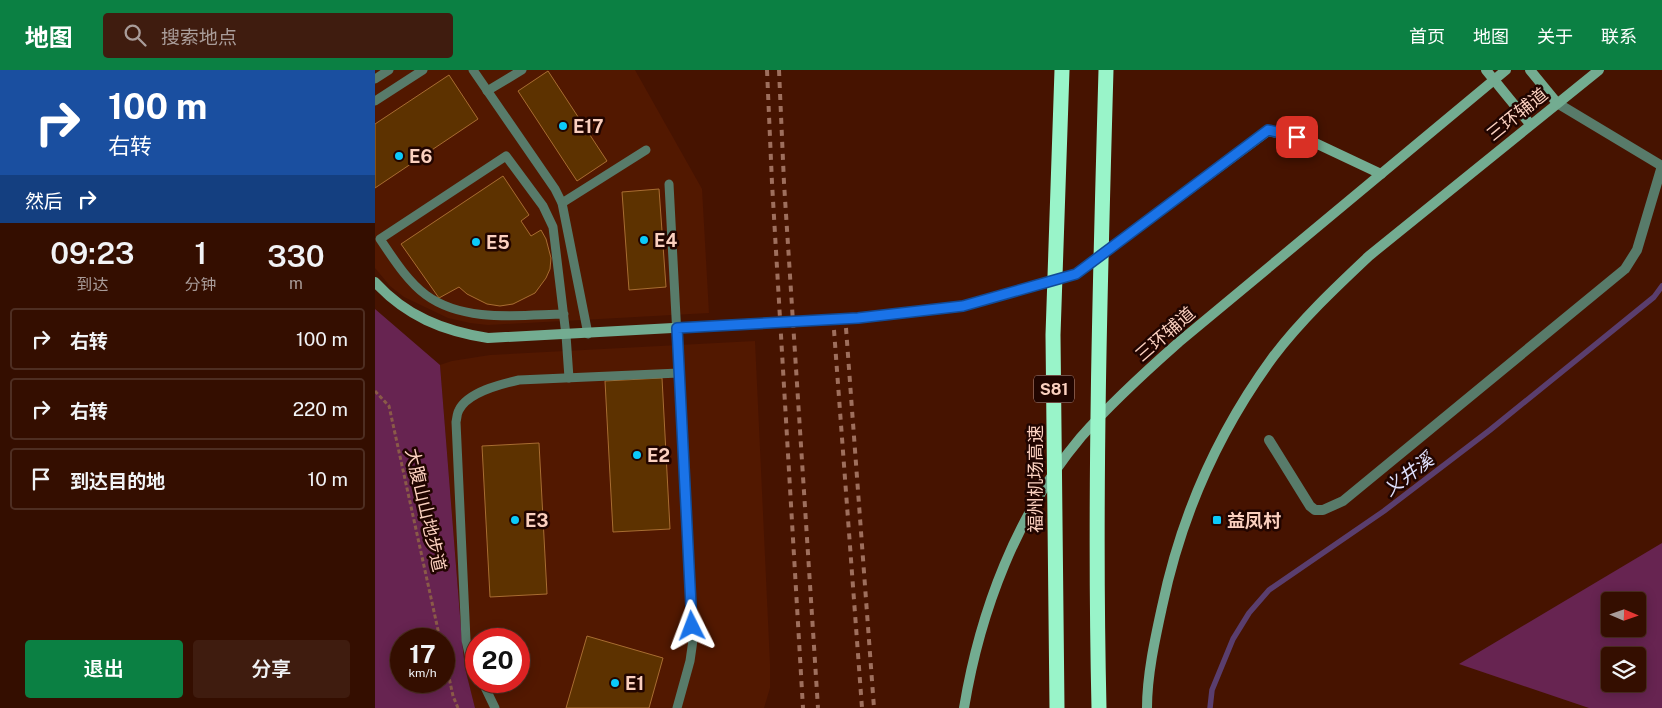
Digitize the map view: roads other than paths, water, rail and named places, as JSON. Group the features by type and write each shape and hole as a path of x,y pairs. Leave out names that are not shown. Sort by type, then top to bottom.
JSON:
{"highway":[{"name":"福州机场高速","path":"1057,708 1053,335 1062,70"},
{"name":"S81","path":"1099,708 1097,601 1099,350 1106,70"}],"main road":[{"path":"1486,70 1530,124"},
{"name":"三环辅道","path":"963,708 976,646 1002,571 1023,526 1063,461 1082,436 1133,383 1506,70"},
{"path":"1529,70 1557,103"},
{"name":"三环辅道","path":"1147,708 1157,628 1171,564 1182,531 1209,462 1230,422 1274,356 1342,282 1369,256 1599,70"},
{"path":"375,282 401,307 418,318 453,332 488,338 858,318 963,306 1076,274 1268,130 1311,141 1381,174"}],"street":[{"path":"1269,440 1310,506 1315,510 1331,507 1343,501 1625,269 1637,250 1662,166 1557,103"}],"lane":[{"path":"375,79 389,70"},
{"path":"375,101 423,70"},
{"path":"473,70 555,189 562,203 588,334"},
{"path":"487,91 521,70"},
{"path":"562,203 646,150"},
{"path":"564,314 501,316 461,310 436,302 424,294 380,239 506,156 549,215 553,227 567,334 569,378"},
{"path":"669,184 693,640 690,661 677,708"},
{"path":"465,628 456,422 459,409 469,399 500,384 519,380 679,372"},
{"path":"488,693 495,708"}],"waterway":[{"name":"义井溪","path":"1210,708 1212,690 1233,639 1249,613 1269,590 1384,511 1490,430 1654,297 1662,286"}],"railway":[{"path":"767,70 803,708"},
{"path":"779,70 784,183 818,708"},
{"path":"846,328 874,708"},
{"path":"834,330 862,708"}],"place":[{"name":"E17","path":"563,126"},
{"name":"E6","path":"399,156"},
{"name":"E4","path":"644,240"},
{"name":"E5","path":"476,242"},
{"name":"E2","path":"637,455"},
{"name":"E3","path":"515,520"},
{"name":"益凤村","path":"1217,520"},
{"name":"E1","path":"615,683"}]}
